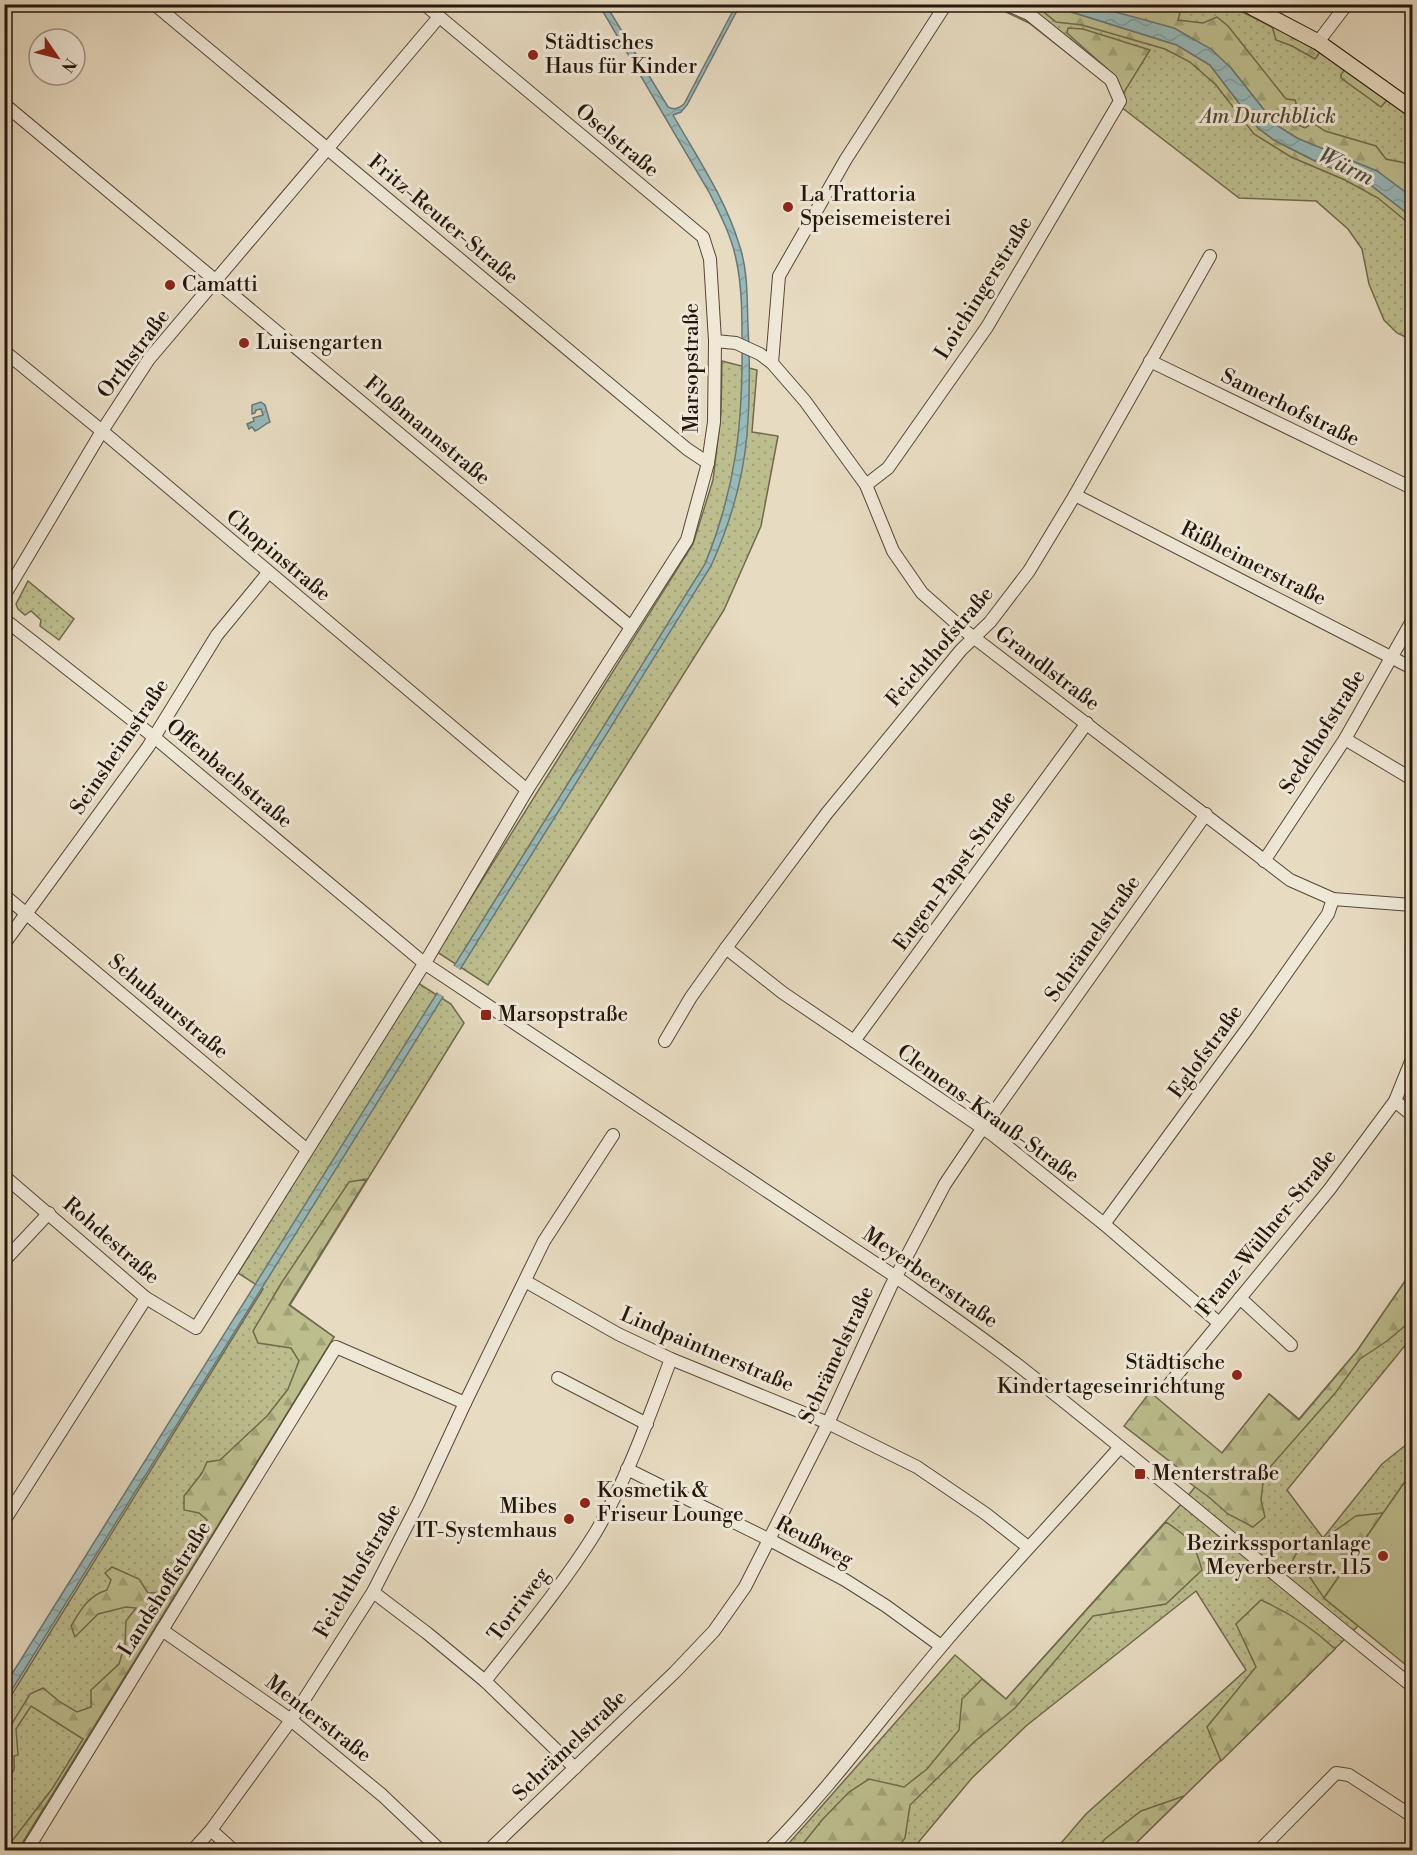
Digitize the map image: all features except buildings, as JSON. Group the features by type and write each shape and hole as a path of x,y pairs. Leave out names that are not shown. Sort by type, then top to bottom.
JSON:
{"main road":[{"path":"1246,4 1318,42 1413,110"}],"street":[{"name":"Fritz-Reuter-Straße","path":"154,4 687,449 708,463"},
{"name":"Oselstraße","path":"424,4 703,237"},
{"path":"772,363 779,276 846,159 946,4"},
{"name":"Loichingerstraße","path":"866,484 888,468 987,327 1120,101 1111,80 1029,14 1006,4"},
{"path":"1318,42 1347,4"},
{"name":"Orthstraße","path":"4,596 102,431 149,359 439,17"},
{"name":"Floßmannstraße","path":"4,104 631,627"},
{"name":"Marsopstraße","path":"196,1328 424,963 527,790 687,540 708,463 714,422 715,341 710,259 703,237"},
{"name":"Feichthofstraße","path":"665,1041 691,997 827,813 961,650 990,622 1029,571 1075,495 1210,256"},
{"name":"Grandlstraße","path":"715,341 736,343 760,354 772,363 819,418 866,484 893,551 922,593 974,638 1290,880 1333,899 1413,905"},
{"name":"Chopinstraße","path":"4,351 527,790"},
{"name":"Samerhofstraße","path":"1150,361 1413,489"},
{"name":"Rißheimerstraße","path":"1075,495 1413,668"},
{"name":"Seinsheimstraße","path":"4,944 148,747 217,635 268,573"},
{"name":"Offenbachstraße","path":"4,619 154,737 424,963"},
{"name":"Sedelhofstraße","path":"1264,861 1345,739 1413,621"},
{"name":"Eugen-Papst-Straße","path":"854,1041 1087,723"},
{"path":"1345,739 1413,779"},
{"name":"Schrämelstraße","path":"489,1851 675,1672 714,1631 745,1587 828,1423 896,1277 945,1184 1206,814"},
{"name":"Schubaurstraße","path":"4,895 306,1149"},
{"name":"Eglofstraße","path":"1104,1224 1281,981 1328,914 1333,899"},
{"name":"Clemens-Krauß-Straße","path":"726,948 783,993 982,1129 1104,1224 1219,1323"},
{"name":"Meyerbeerstraße","path":"424,963 896,1277 1027,1372 1413,1686"},
{"name":"Franz-Wüllner-Straße","path":"1167,1387 1329,1190 1395,1101 1413,1059"},
{"path":"1395,1101 1413,1115"},
{"name":"Feichthofstraße","path":"193,1851 211,1830 291,1720 373,1592 419,1503 544,1241 613,1135"},
{"name":"Rohdestraße","path":"4,1176 146,1298 196,1328"},
{"path":"4,1261 49,1213"},
{"name":"Lindpaintnerstraße","path":"525,1281 609,1329 671,1359 828,1423 917,1467 986,1514 1028,1547"},
{"path":"4,1521 146,1298"},
{"path":"1240,1298 1291,1345"},
{"name":"Landshoffstraße","path":"27,1851 336,1347 465,1403"},
{"name":"Torriweg","path":"485,1681 559,1586 594,1534 627,1469 671,1359"},
{"path":"558,1378 646,1424"},
{"path":"769,1851 825,1788 941,1646 1120,1447"},
{"name":"Reußweg","path":"627,1469 845,1580 886,1606 941,1646"},
{"path":"373,1592 485,1681 575,1768"},
{"name":"Menterstraße","path":"162,1630 291,1720 382,1795 440,1851"},
{"path":"1260,1851 1336,1773 1349,1775 1413,1816"},
{"path":"211,1830 233,1851"}],"green space":[{"name":"Am Durchblick","path":"991,5 1229,5 1320,52 1412,118 1412,340 1397,333 1384,320 1369,284 1362,249 1348,229 1316,201 1239,198 1116,103 1107,84 1029,23"},
{"path":"1042,5 1049,5 1177,45 1210,65 1258,128 1274,140 1319,163 1368,183 1412,217 1412,226 1378,198 1345,180 1291,157 1254,134 1216,85 1190,62 1165,49 1082,25 1056,22 1039,8"},
{"path":"1090,5 1178,5 1180,12 1178,20 1203,23 1217,17 1228,26 1286,99 1295,100 1298,110 1296,124 1305,128 1313,123 1325,131 1376,146 1386,159 1405,163 1412,170 1412,197 1276,125 1231,68 1108,10"},
{"path":"1272,26 1320,52 1315,59 1276,40"},
{"path":"1068,28 1083,29 1150,50 1123,94 1114,75 1067,33"},
{"path":"1345,70 1387,100 1381,107 1341,78"},
{"path":"722,361 757,370 752,432 778,436 761,526 724,610 488,985 437,952 693,544 713,480 721,413"},
{"path":"28,581 74,619 59,640 40,626 41,620 31,611 25,615 18,609 16,604"},
{"path":"418,983 451,1004 464,1023 290,1305 334,1337 18,1850 5,1850 4,1707 263,1289 238,1273"},
{"path":"367,1179 289,1305 334,1337 18,1850 5,1850 52,1789 83,1739 31,1706 16,1729 18,1755 14,1756 14,1770 5,1782 5,1735 30,1694 43,1688 77,1712 91,1707 91,1690 119,1664 125,1644 126,1621 136,1608 126,1607 98,1614 75,1637 71,1626 90,1600 107,1590 111,1580 105,1573 112,1567 139,1579 148,1593 165,1592 180,1570 184,1557 207,1520 199,1513 184,1510 184,1496 202,1473 207,1462 220,1460 267,1416 288,1389 299,1361 291,1348 258,1343 253,1331 282,1282 349,1182"},
{"path":"1412,1271 1412,1337 1287,1490 1323,1538 1382,1464 1412,1440 1412,1489 1404,1483 1324,1598 1358,1626 1129,1850 1055,1850 1086,1814 1246,1670 1196,1591 1026,1726 972,1778 912,1850 783,1850 955,1655 1006,1699 1183,1502 1269,1394 1299,1419 1357,1351"},
{"path":"1412,1271 1412,1320 1387,1341 1360,1359 1336,1392 1264,1474 1261,1500 1265,1517 1253,1527 1228,1514 1183,1478 1177,1467 1124,1426 1150,1392 1222,1453 1269,1394 1299,1420 1357,1351"},
{"name":"Bezirkssportanlage Meyerbeerstr. 115","path":"1404,1483 1412,1489 1412,1670 1324,1598"},
{"path":"1383,1513 1324,1598 1309,1576 1292,1562 1299,1548 1319,1545 1356,1516"},
{"path":"1166,1522 1190,1541 1197,1553 1202,1570 1166,1604 1093,1616 1015,1708 974,1742 910,1805 905,1838 896,1850 798,1850 849,1792 869,1779 904,1787 927,1769 959,1730 962,1699 982,1679 1006,1699"},
{"path":"1261,1600 1300,1621 1335,1649 1221,1761 1207,1727 1256,1667 1236,1624"},
{"path":"1184,1796 1129,1850 1095,1850 1105,1839 1141,1811"}],"water":[{"path":"599,5 606,5 668,107 674,109 684,104 736,5 740,5 687,105 681,112 673,115 726,210 739,244 746,274 749,367 747,435 739,486 724,535 711,566 5,1701 5,1685 705,564 716,536 731,482 739,428 742,310 736,259 728,233 709,192"},
{"name":"Würm","path":"1049,5 1090,5 1174,28 1211,49 1231,68 1276,125 1297,138 1377,171 1412,197 1412,217 1368,183 1319,163 1274,140 1258,128 1210,65 1177,45"},
{"path":"261,402 265,405 270,422 255,431 252,427 249,429 247,424 254,421 253,418 263,415 261,409 252,414 252,405"}],"pier":[{"path":"451,964 462,971 446,998 435,991"}],"place":[{"name":"Städtisches Haus für Kinder","path":"533,55"},
{"name":"La Trattoria Speisemeisterei","path":"788,207"},
{"name":"Camatti","path":"170,285"},
{"name":"Luisengarten","path":"244,343"},
{"name":"Marsopstraße","path":"486,1015"},
{"name":"Städtische Kindertageseinrichtung","path":"1237,1375"},
{"name":"Menterstraße","path":"1140,1474"},
{"name":"Kosmetik & Friseur Lounge","path":"585,1503"},
{"name":"Mibes IT-Systemhaus","path":"569,1519"},
{"name":"Bezirkssportanlage Meyerbeerstr. 115","path":"1383,1556"}]}
